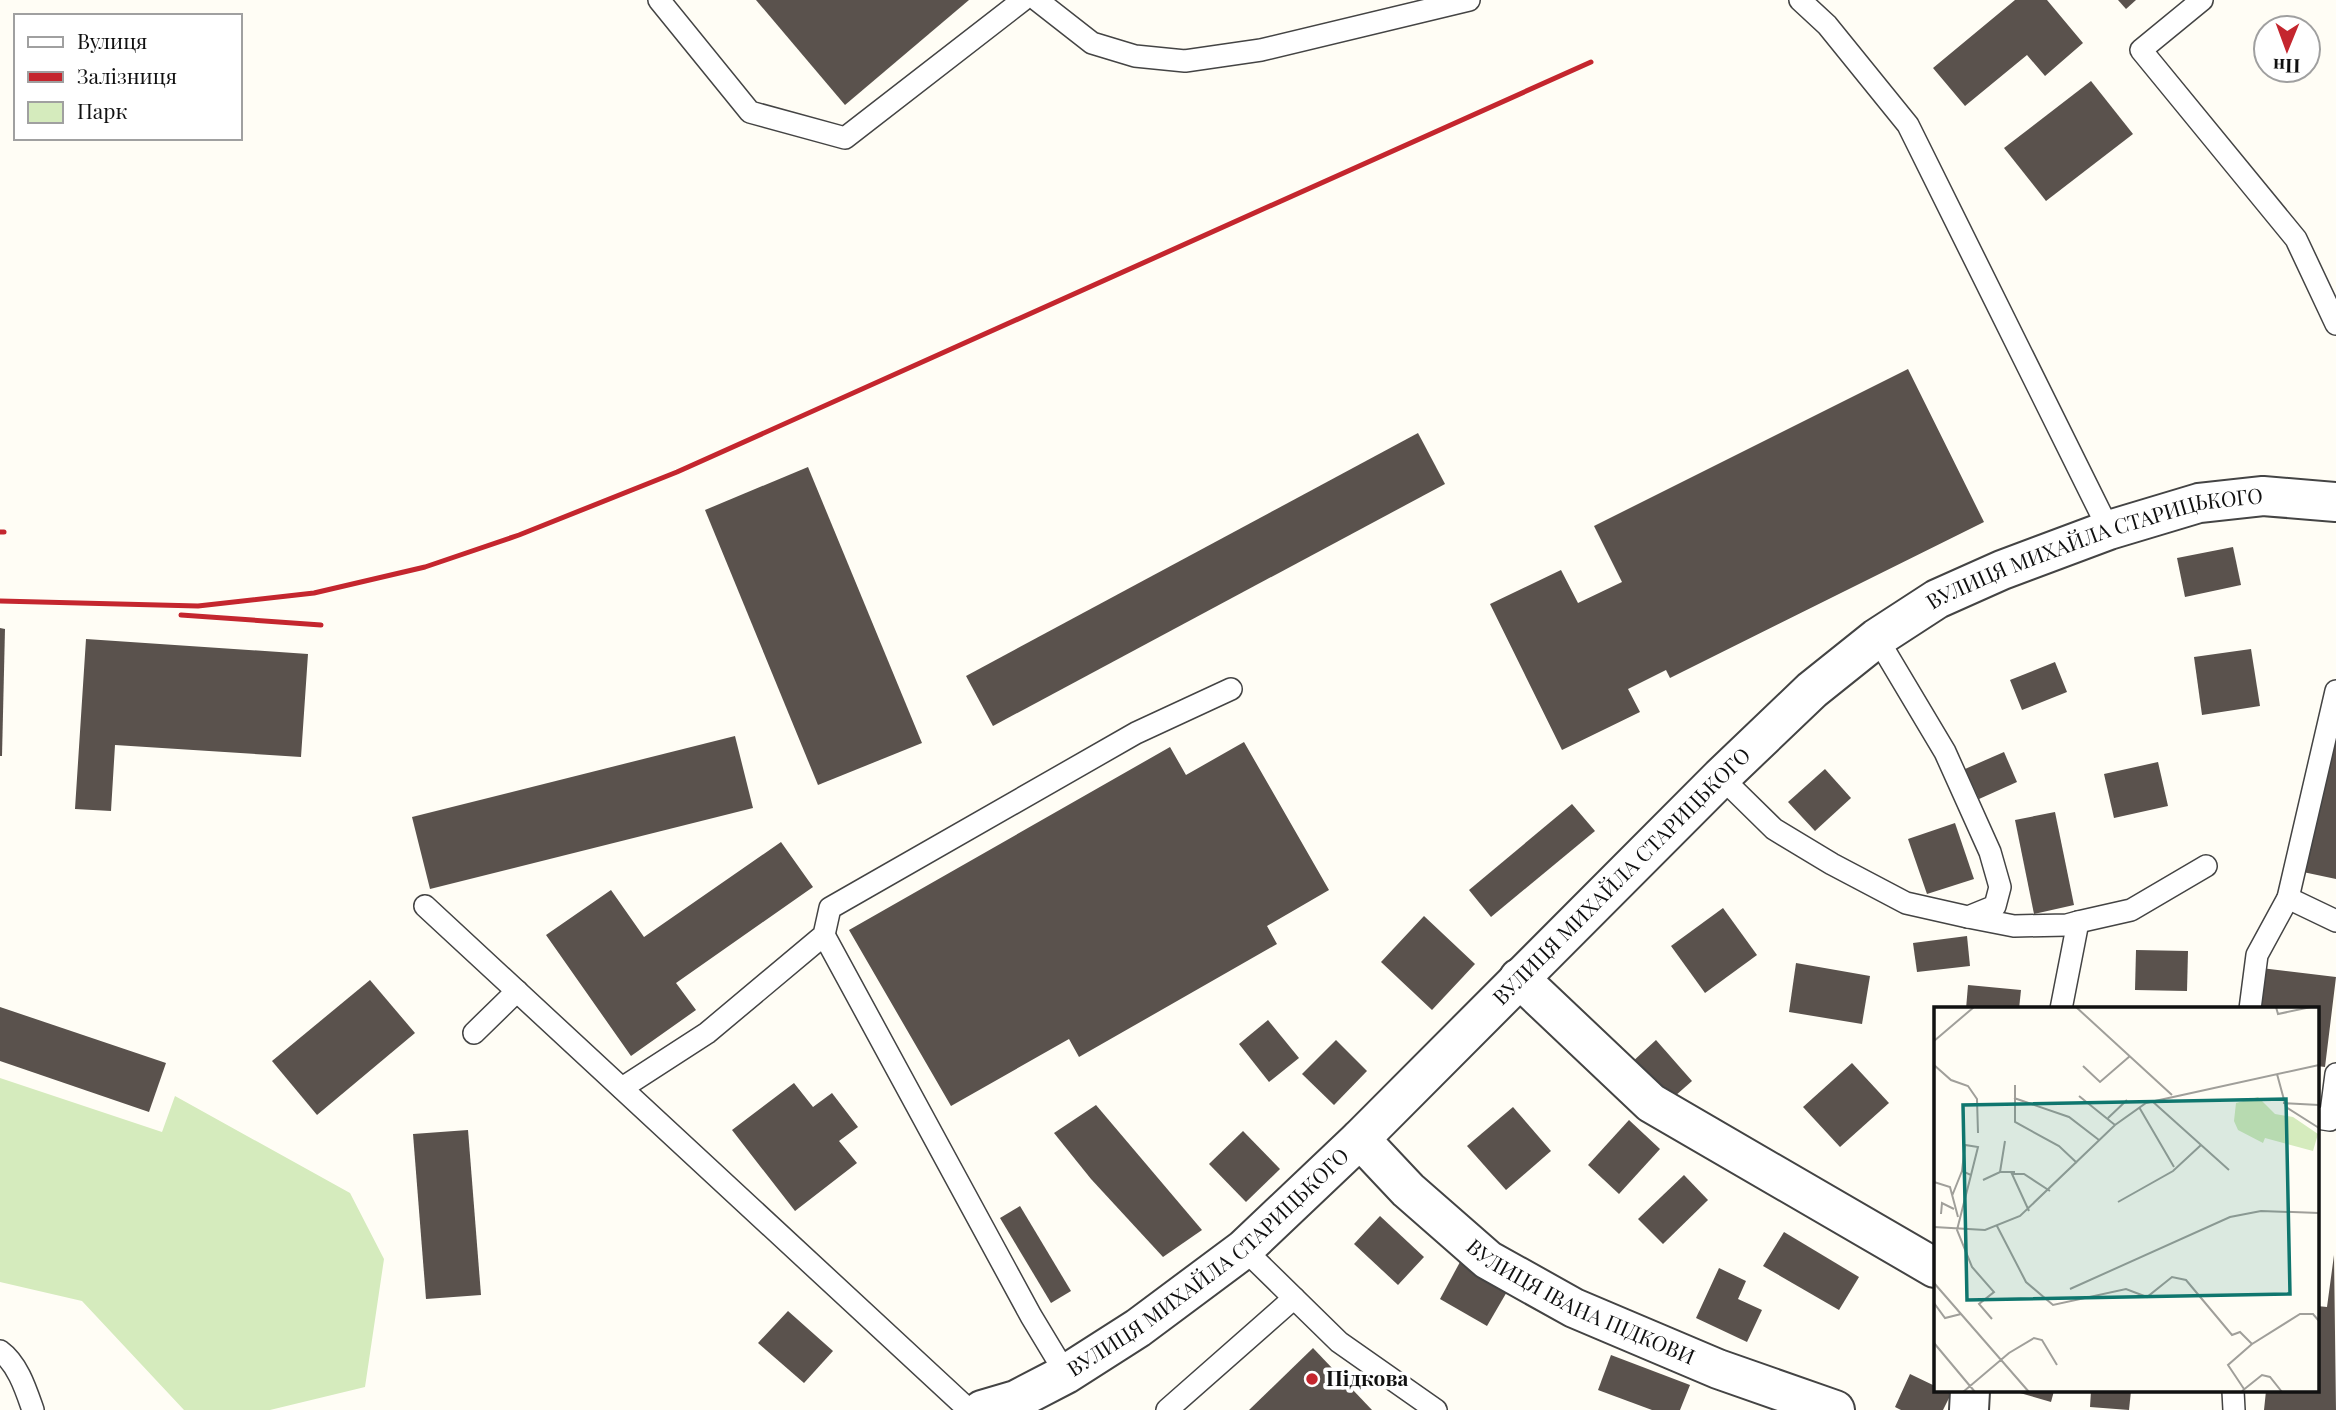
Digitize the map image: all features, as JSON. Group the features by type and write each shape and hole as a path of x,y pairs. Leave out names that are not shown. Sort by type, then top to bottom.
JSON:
{"street":[{"name":"ВУЛИЦЯ МИХАЙЛА СТАРИЦЬКОГО","path":"982,1410 1016,1400 1066,1374 1138,1328 1244,1249 1360,1139 1721,778 1812,691 1877,638 1937,599 2001,570 2109,530 2199,503 2263,496 2336,502"},
{"path":"1519,978 1651,1103 1934,1267"},
{"name":"ВУЛИЦЯ ІВАНА ПІДКОВИ","path":"1360,1139 1408,1190 1488,1260 1574,1308 1718,1369 1835,1410"},
{"path":"1969,1410 1970,1392"}],"lane":[{"path":"659,0 750,112 845,138 1023,0"},
{"path":"1037,0 1092,44 1135,56 1185,61 1261,50 1469,0"},
{"path":"1800,0 1828,25 1908,125 2109,530"},
{"path":"2202,0 2141,50 2296,239 2336,324"},
{"path":"1877,638 1945,752 1990,852 2000,887 1995,906 1968,918"},
{"path":"622,1088 707,1033 824,935 831,908 1136,733 1231,689"},
{"path":"2250,1007 2257,955 2288,898 2336,691"},
{"path":"1721,778 1774,829 1832,864 1906,903 1968,918 2014,926 2067,925 2131,910 2206,866"},
{"path":"2288,898 2336,921"},
{"path":"425,906 969,1410"},
{"path":"2061,1007 2078,922"},
{"path":"824,935 1031,1316 1066,1374"},
{"path":"474,1033 517,991"},
{"path":"2318,1118 2330,1120 2336,1074"},
{"path":"1244,1249 1339,1342 1436,1410"},
{"path":"1167,1410 1294,1298"},
{"path":"0,1351 23,1383 33,1410"},
{"path":"0,1381 23,1383"},
{"path":"2233,1392 2234,1410"}],"green space":[{"path":"0,1078 162,1132 175,1096 350,1193 384,1259 365,1387 270,1410 184,1410 82,1301 0,1282"}],"building":[{"path":"756,0 969,0 845,105"},
{"path":"2015,0 2047,0 2083,43 2045,76 2027,55 1965,106 1933,68"},
{"path":"2118,0 2136,0 2126,9"},
{"path":"2091,81 2133,134 2046,201 2004,148"},
{"path":"1908,369 1984,522 1670,678 1666,670 1628,689 1640,712 1562,750 1490,604 1561,570 1578,603 1622,582 1594,526"},
{"path":"1418,433 1445,484 993,726 966,676"},
{"path":"808,467 922,743 818,785 705,510"},
{"path":"2233,547 2241,585 2185,597 2177,558"},
{"path":"0,628 5,629 2,756 0,756"},
{"path":"86,639 308,654 301,757 115,745 111,811 75,809"},
{"path":"2251,649 2260,706 2202,715 2194,657"},
{"path":"2055,662 2067,692 2022,710 2010,680"},
{"path":"2336,724 2336,879 2303,872"},
{"path":"735,736 753,808 430,889 412,817"},
{"path":"1244,742 1329,890 1267,926 1277,944 1079,1057 1069,1039 951,1106 849,930 1170,747 1186,775"},
{"path":"2004,752 2017,782 1979,799 1965,769"},
{"path":"2158,762 2168,806 2114,818 2104,774"},
{"path":"1825,769 1851,798 1815,831 1788,802"},
{"path":"1572,804 1595,831 1491,917 1469,890"},
{"path":"2055,812 2074,905 2034,914 2015,820"},
{"path":"1955,823 1974,879 1927,894 1908,839"},
{"path":"781,842 813,887 676,983 696,1010 631,1056 546,935 611,890 644,937"},
{"path":"1723,908 1757,955 1705,993 1671,946"},
{"path":"1424,916 1475,964 1432,1010 1381,962"},
{"path":"1967,936 1970,966 1917,972 1913,943"},
{"path":"2136,950 2188,951 2187,991 2135,990"},
{"path":"1796,963 1870,976 1862,1024 1789,1012"},
{"path":"2261,968 2336,977 2325,1067 2318,1066 2318,1007 2256,1007"},
{"path":"370,980 415,1033 317,1115 272,1061"},
{"path":"1968,985 2021,990 2019,1007 1966,1007"},
{"path":"0,1007 166,1063 149,1112 0,1061"},
{"path":"1268,1020 1299,1058 1269,1082 1239,1044"},
{"path":"1336,1040 1367,1071 1334,1105 1302,1074"},
{"path":"1656,1040 1692,1081 1666,1104 1630,1064"},
{"path":"1852,1063 1889,1103 1840,1147 1803,1107"},
{"path":"794,1083 813,1107 832,1093 858,1127 839,1141 857,1163 795,1211 732,1130"},
{"path":"1096,1105 1202,1230 1163,1257 1091,1179 1054,1133"},
{"path":"1513,1107 1551,1151 1506,1190 1467,1146"},
{"path":"1629,1120 1660,1149 1619,1194 1588,1165"},
{"path":"468,1130 481,1295 426,1299 413,1134"},
{"path":"1243,1131 1280,1169 1246,1202 1209,1164"},
{"path":"1684,1175 1708,1200 1663,1244 1638,1219"},
{"path":"1020,1206 1071,1291 1051,1303 1000,1218"},
{"path":"1380,1216 1424,1257 1398,1285 1354,1244"},
{"path":"1784,1232 1859,1277 1839,1310 1763,1266"},
{"path":"2334,1255 2336,1410 2264,1410 2266,1392 2318,1392 2318,1306 2327,1307"},
{"path":"1460,1262 1508,1290 1487,1326 1440,1299"},
{"path":"1719,1268 1746,1281 1738,1299 1762,1310 1747,1342 1696,1318"},
{"path":"788,1311 833,1351 804,1383 758,1343"},
{"name":"Підкова","path":"1313,1348 1372,1410 1249,1410"},
{"path":"1611,1355 1690,1385 1680,1410 1652,1410 1598,1390"},
{"path":"1910,1374 1934,1386 1934,1392 1951,1394 1943,1410 1901,1410 1895,1407"},
{"path":"2016,1392 2054,1392 2051,1402"},
{"path":"2091,1392 2131,1392 2129,1410 2090,1407"}],"railway":[{"path":"0,601 198,606 314,593 425,567 519,535 677,472 1591,62"},
{"path":"181,615 321,625"}],"place":[{"name":"Підкова","path":"1312,1379"}]}
